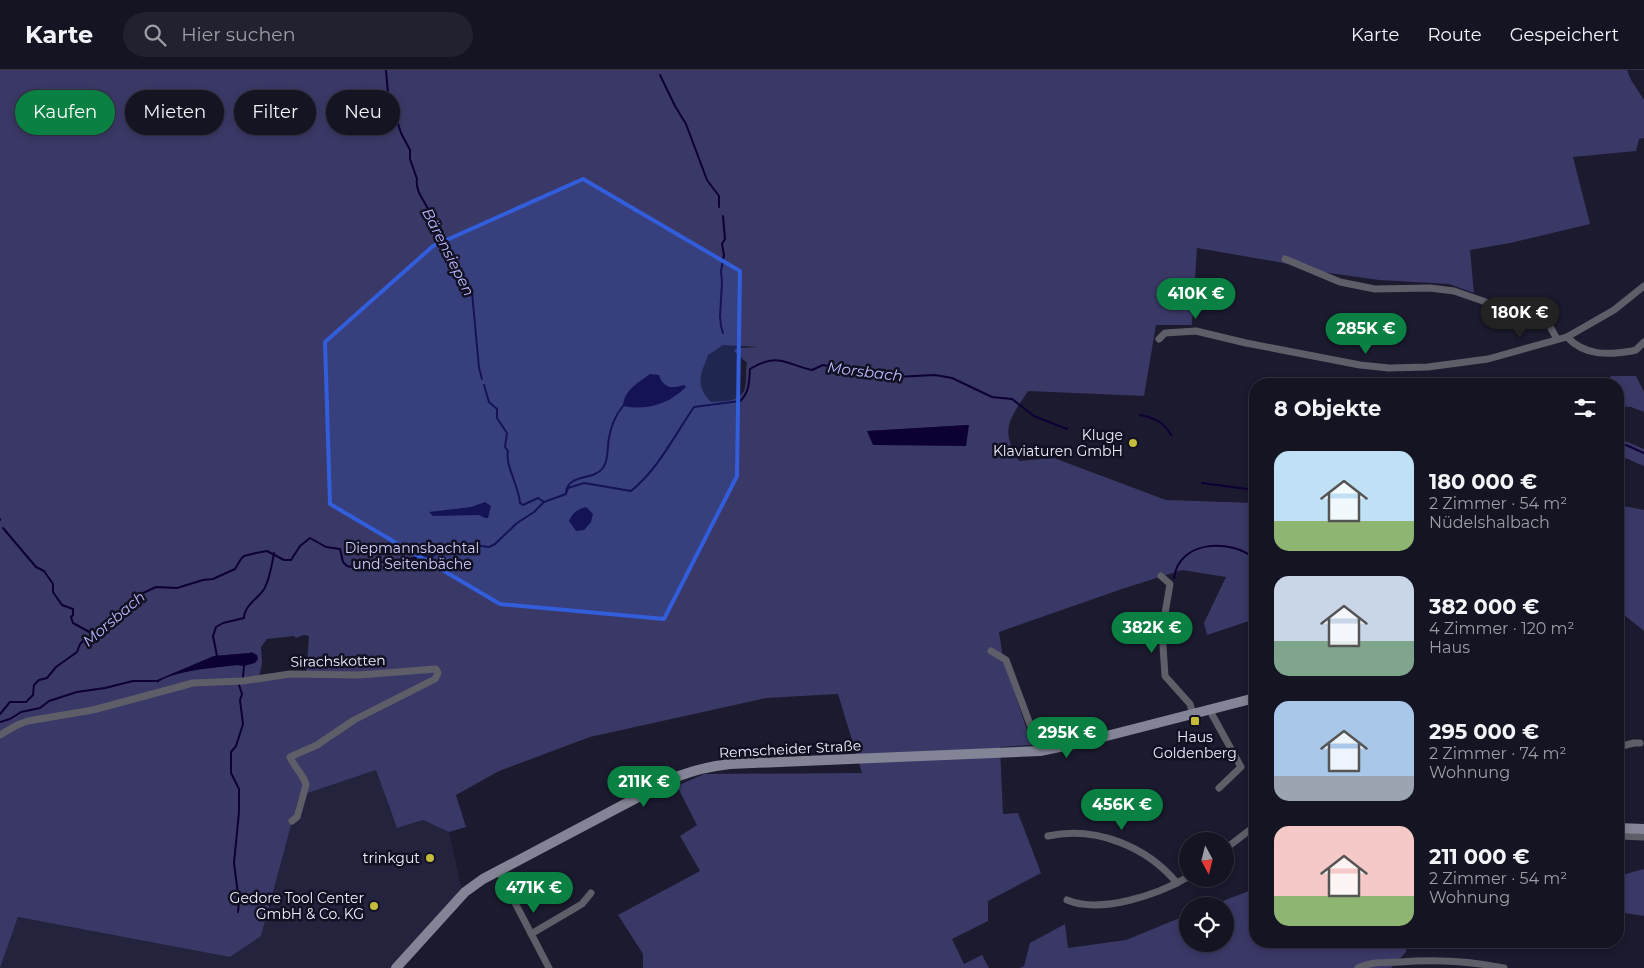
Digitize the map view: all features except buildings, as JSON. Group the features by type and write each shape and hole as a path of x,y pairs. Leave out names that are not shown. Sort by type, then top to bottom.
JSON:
{"main road":[{"name":"Remscheider Straße","path":"396,968 465,892 498,870 676,777 701,768 730,764 1040,751 1084,742 1249,700"},
{"path":"1624,828 1644,828"}],"street":[{"path":"1284,259 1340,282 1375,289 1430,288 1462,293 1503,311 1545,321 1558,339"},
{"path":"1159,339 1165,333 1196,331 1246,343 1360,365 1410,368 1488,359 1567,337 1614,310 1644,286"},
{"path":"1567,337 1582,349 1600,353 1632,351 1636,350 1644,342"},
{"path":"1161,576 1170,584 1162,631 1165,676 1190,704 1193,714"},
{"path":"992,651 1006,660 1040,751"},
{"name":"Sirachskotten","path":"0,735 28,721 92,710 193,683 243,681 290,674 359,675 436,669 438,673 435,679 354,720 317,745 290,758 306,785 297,817 292,821"},
{"path":"1209,710 1242,767 1219,788"},
{"path":"1624,745 1634,742 1640,743"},
{"path":"1234,842 1249,831"},
{"path":"1048,836 1065,832 1094,834 1123,843 1156,863 1177,883 1145,896 1119,902 1077,904 1067,900"},
{"path":"1624,836 1644,837"},
{"path":"498,870 549,968"},
{"path":"531,934 582,904 591,893"},
{"path":"1358,968 1371,964 1413,960 1467,962 1504,968"}],"highlighted area":[{"path":"583,179 740,271 737,476 664,619 500,604 330,504 325,342 433,246"}],"shaded area":[{"path":"650,374 659,375 663,383 668,386 684,385 686,387 672,398 657,405 641,408 623,406 629,391"},
{"path":"969,425 966,446 873,445 867,431"},
{"path":"485,502 491,506 488,518 479,515 433,516 429,512 471,507"},
{"path":"586,507 593,514 591,522 584,530 576,531 569,521 576,512"},
{"path":"251,652 257,655 258,659 255,663 244,666 237,665 184,672 157,683 157,680 214,656"},
{"path":"376,770 397,828 423,820 449,832 462,890 392,968 0,968 18,917 230,957 261,936 299,796"}],"green space":[{"name":"Diepmannsbachtal und Seitenbäche","path":"0,70 1627,70 1644,100 1644,138 1639,139 1636,151 1573,157 1590,224 1510,243 1470,250 1474,293 1449,284 1379,280 1329,273 1197,248 1192,325 1156,325 1144,396 1028,391 1009,424 1009,440 1019,461 1054,458 1166,500 1249,503 1249,621 1207,635 1204,623 1226,577 1182,570 999,632 1003,658 1032,745 1000,747 1003,814 1018,813 1041,873 988,901 988,921 952,939 964,964 982,955 989,968 643,968 643,954 618,915 700,871 680,836 697,825 677,786 704,774 862,773 838,694 766,698 590,737 499,771 456,795 466,827 449,832 423,820 397,828 376,770 299,796 261,936 230,957 18,917 0,968","holes":["723,345 759,347 737,348 734,351 747,363 745,387 740,396 736,399 711,402 702,390 700,380 708,355","968,425 966,446 868,431","309,636 306,675 259,678 262,663 261,647 267,639","250,653 244,666 207,668 185,672 157,682 214,656"]},
{"path":"1611,376 1636,376 1644,392 1644,412 1624,406 1624,378 1610,378"},
{"path":"1624,441 1644,449 1644,466 1624,458"},
{"path":"1624,506 1644,510 1644,631 1624,615"},
{"path":"1644,869 1644,916 1624,913 1624,874"},
{"path":"1249,891 1249,948 1406,948 1406,952 1391,968 1020,968 1024,966 1030,943 1065,924 1068,948 1126,940 1179,918 1179,952 1234,952 1233,897"}],"waterway":[{"name":"Bärensiepen","path":"386,70 388,93 401,133 410,150 410,159 419,191 445,250 451,256 472,292 479,368 482,379"},
{"path":"660,75 686,124 707,180 719,196 719,207"},
{"path":"723,216 725,239 722,244 724,255 721,271 720,316 723,333"},
{"name":"Morsbach","path":"0,714 10,702 26,702 33,695 34,685 39,680 47,678 56,667 77,652 83,641 115,621 129,604 143,593 156,587 177,588 213,579 235,569 244,556 256,553 267,551 284,560 291,560 300,546 310,538 326,547 340,549 343,562 347,566 352,567 415,558 423,555 430,557 441,552 457,554 467,544 489,547 495,544 517,523 534,512 544,502 566,494 568,488 584,483 631,491 658,462 694,407 740,401 747,390 750,369 768,361 781,361 812,370 823,365 855,372 895,377 935,375 952,378 992,397 1012,399 1034,416 1067,429"},
{"name":"Bärensiepen","path":"484,385 489,402 497,409 497,418 507,433 505,447 508,451 508,463 520,503 523,505 538,498 544,502"},
{"path":"566,492 568,486 576,479 593,475 599,472 605,465 612,425 623,406"},
{"name":"Morsbach","path":"1140,415 1158,421 1171,435"},
{"name":"Morsbach","path":"1624,445 1644,453"},
{"name":"Morsbach","path":"1202,483 1249,489"},
{"path":"3,528 36,567 44,571 53,584 53,592 62,605 73,609 71,617 73,623 93,634"},
{"path":"1174,578 1178,565 1185,556 1207,546 1233,548 1249,555"},
{"path":"217,656 213,636 216,627 223,623 244,618 248,607 267,584 274,553"},
{"path":"243,677 244,666"},
{"path":"0,722 10,719 21,712 40,708 49,701 77,692 133,681 157,681"},
{"path":"238,912 239,902 234,863 239,812 239,789 231,773 231,752 236,746 243,724 240,700 242,694 239,685"}],"place":[{"name":"Kluge Klaviaturen GmbH","path":"1133,443"},
{"name":"Haus Goldenberg","path":"1195,721"},
{"name":"trinkgut","path":"430,858"},
{"name":"Gedore Tool Center GmbH & Co. KG","path":"374,906"}]}
